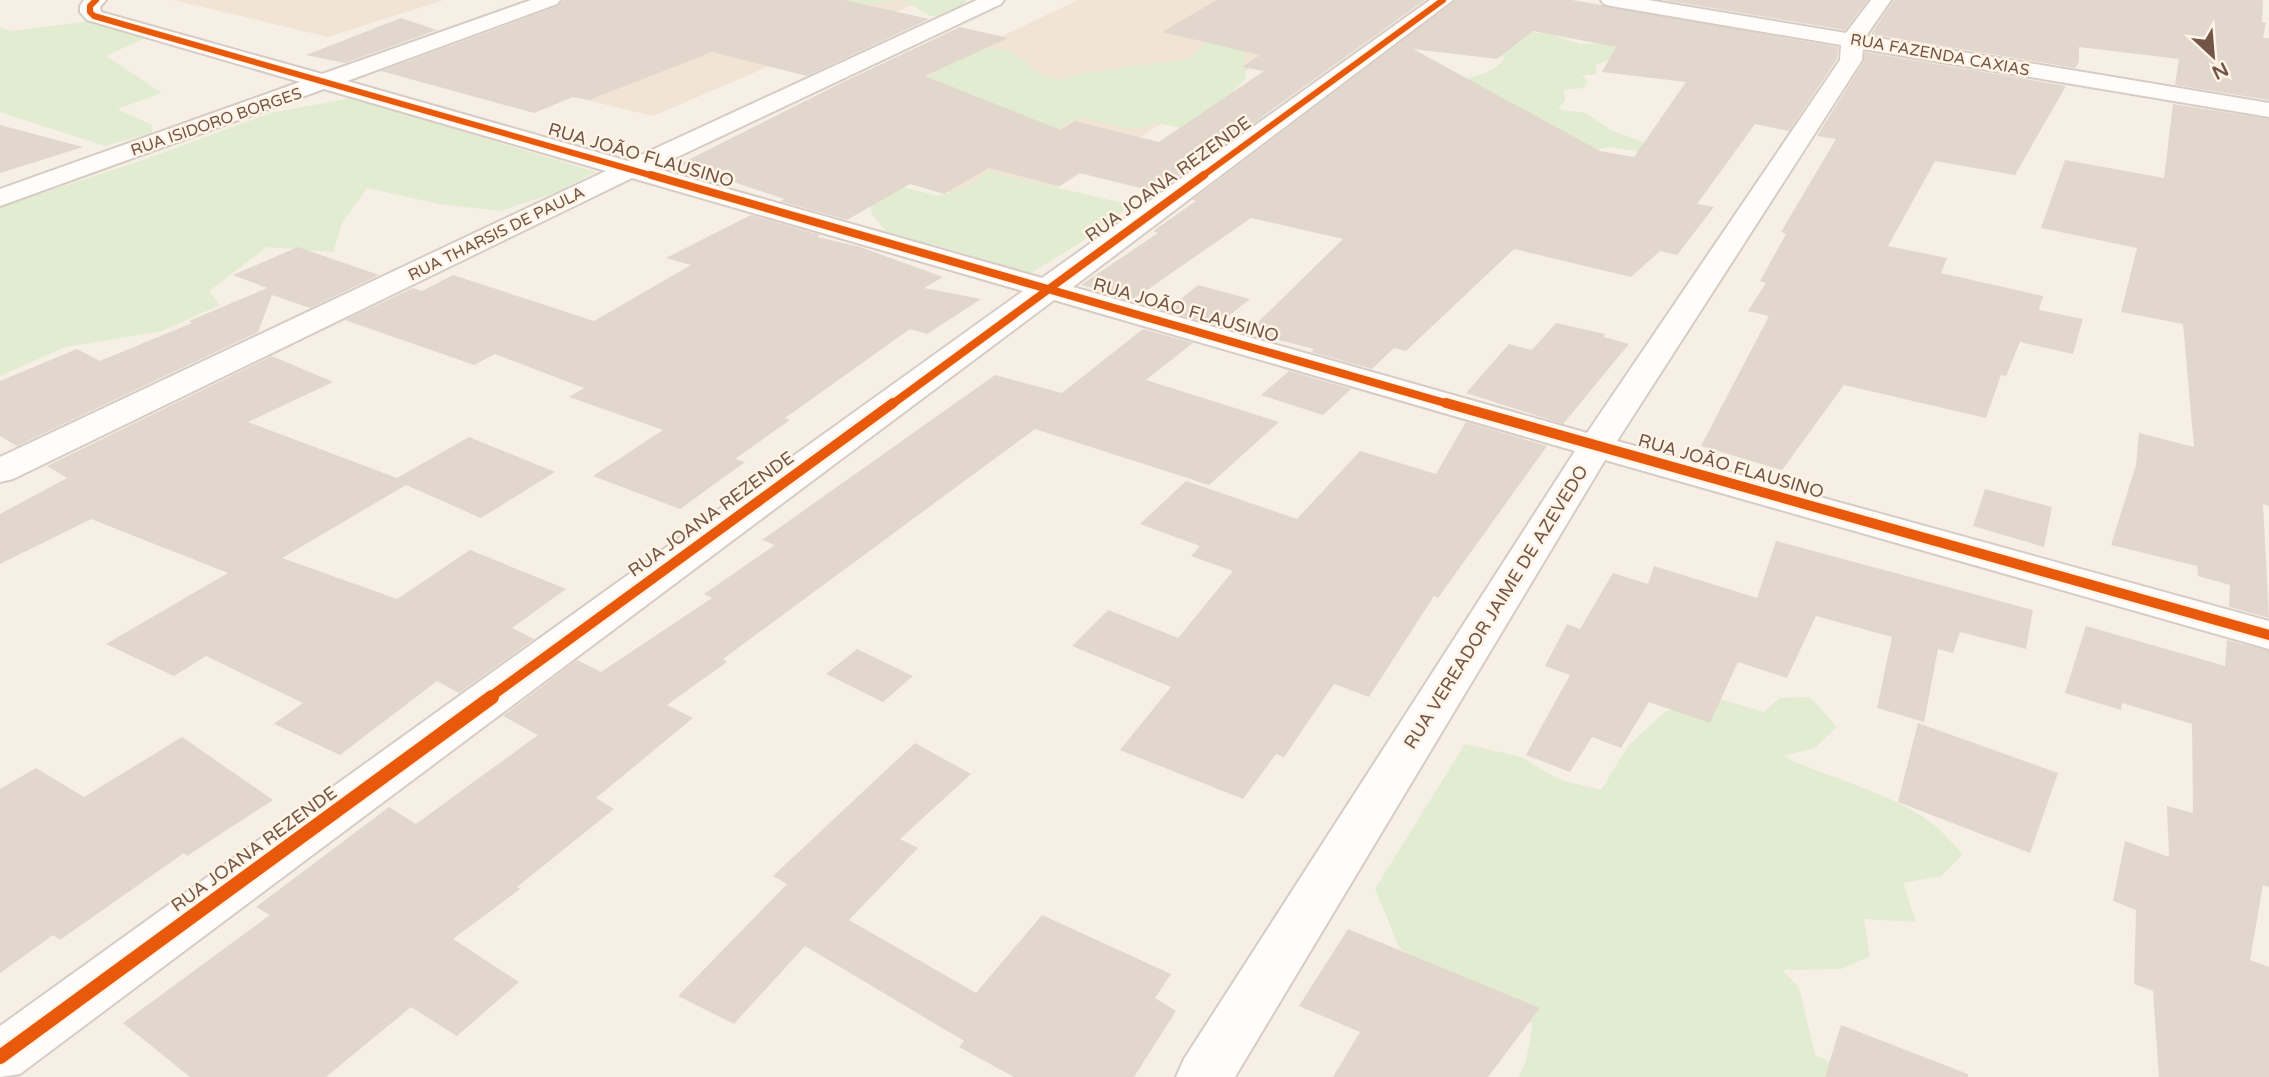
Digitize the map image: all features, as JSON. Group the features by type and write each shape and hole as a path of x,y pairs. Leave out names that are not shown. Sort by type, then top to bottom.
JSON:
{"street":[{"name":"RUA ISIDORO BORGES","path":"0,198 326,83 550,0"},
{"name":"RUA THARSIS DE PAULA","path":"0,471 629,170 994,0"},
{"name":"RUA JOANA REZENDE","path":"0,1057 1443,0"},
{"name":"RUA FAZENDA CAXIAS","path":"1611,0 2269,110"},
{"name":"RUA VEREADOR JAIME DE AZEVEDO","path":"1204,1077 1596,446 1851,60 1853,39 1881,0"},
{"name":"RUA JOÃO FLAUSINO","path":"95,8 326,83 1596,446 2269,635"}],"shaded area":[{"path":"173,0 444,0 328,37"},
{"path":"640,0 924,0 653,116 449,67"},
{"path":"1078,0 1361,0 1022,210 766,148"}],"green space":[{"path":"826,0 903,0 847,7"},
{"path":"903,0 967,0 954,16 930,16"},
{"path":"97,20 147,37 106,56 162,93 117,109 152,125 152,133 105,146 0,112 0,28 14,31"},
{"path":"1524,31 1554,35 1580,44 1605,43 1625,52 1619,58 1597,64 1595,75 1582,75 1588,82 1583,88 1564,90 1565,101 1558,109 1585,113 1613,131 1657,147 1656,155 1611,147 1576,153 1447,83 1494,69 1505,57 1438,47"},
{"path":"1208,40 1247,45 1244,54 1246,79 1234,89 1232,99 1265,108 1259,127 1238,145 1218,144 1186,129 1157,123 1133,130 1081,117 1056,129 905,85 931,75 961,56 983,48 1009,50 1039,73 1059,80 1084,73 1190,59"},
{"path":"351,98 596,172 557,192 500,211 439,204 367,188 342,223 333,252 267,247 209,291 220,305 162,331 65,347 0,376 0,207 143,160 271,113"},
{"path":"986,171 1131,205 1077,245 1031,273 935,245 890,237 872,214 870,202 902,187 939,196 977,182"},
{"path":"1810,697 1837,727 1815,748 1782,756 1906,807 1934,825 1963,854 1941,876 1903,883 1916,922 1864,919 1870,956 1841,969 1782,970 1799,987 1815,1055 1868,1077 1519,1077 1526,1061 1533,1024 1400,949 1375,889 1465,744 1521,757 1560,780 1601,790 1629,745 1666,711 1724,700 1764,712 1779,698"}],"building":[{"path":"563,0 844,0 929,19 807,76 712,52 589,100 573,97 534,113 381,71 558,6"},
{"path":"1217,0 1425,0 1157,192 1079,173 1059,186 989,168 944,194 910,184 847,220 780,201 784,199 680,164 960,27 1008,38 925,76 1061,130 1075,121 1159,142 1264,71 1242,67 1260,55 1162,32"},
{"path":"1456,0 1572,0 1838,47 1837,59 1789,131 1755,124 1697,204 1714,207 1677,255 1660,251 1631,277 1514,249 1406,351 1394,348 1372,369 1311,352 1314,349 1248,332 1343,239 1251,218 1134,299 1081,285 1158,233 1153,231 1196,201 1192,200","holes":["1533,31 1616,47 1602,72 1686,82 1634,157 1600,151 1413,49 1497,59"]},
{"path":"1664,0 1868,0 1845,30"},
{"path":"1894,0 2263,0 2262,22 2266,23 2263,38 2269,38 2269,100 2175,85 2179,59 2079,47 2079,62 2075,68 1871,34"},
{"path":"401,18 437,30 345,63 306,55"},
{"path":"1865,52 2066,86 2015,175 1935,161 1888,246 1947,258 1941,273 2043,296 2039,310 2083,319 2073,354 2020,342 2006,376 2001,375 1986,418 1844,385 1782,470 1701,446 1769,316 1748,311 1766,283 1760,281 1786,234 1781,232 1836,139 1817,136 1864,61"},
{"path":"2173,104 2269,119 2269,506 2263,504 2269,618 2229,607 2230,585 2198,576 2197,566 2111,545 2136,465 2139,433 2194,447 2183,324 2121,312 2137,248 2041,228 2065,160 2164,178"},
{"path":"0,125 83,147 0,173"},
{"path":"751,215 820,235 817,237 860,247 943,277 924,288 981,299 927,334 910,329 785,418 790,420 735,459 745,462 680,509 593,476 663,430 569,397 584,388 495,354 474,365 345,320 413,288 422,291 453,275 594,321 691,265 666,258"},
{"path":"298,247 379,275 310,308 272,295 258,332 17,446 0,436 0,381 77,349 100,361 192,323 189,321 267,288 233,275"},
{"path":"1198,285 1250,299 1217,325 1166,311"},
{"path":"1556,323 1605,334 1604,337 1629,344 1563,424 1466,393 1509,344 1532,350"},
{"path":"1143,329 1193,343 1146,380 1279,422 1209,485 1035,429 723,659 727,662 667,705 693,718 596,798 614,809 517,887 520,889 453,939 519,982 457,1036 411,1007 326,1077 190,1077 123,1023 270,915 256,907 389,807 416,824 538,735 503,716 577,660 601,672 712,598 704,594 775,545 762,540 995,375 1062,393"},
{"path":"272,356 333,382 248,422 397,478 469,437 555,472 481,518 406,485 282,558 397,599 470,550 566,589 512,628 534,639 459,693 437,681 340,755 274,724 303,703 206,656 174,676 106,644 228,573 91,519 0,564 0,514 67,478 47,466"},
{"path":"1289,371 1351,389 1323,415 1261,395"},
{"path":"1466,422 1547,446 1438,598 1434,596 1369,697 1334,684 1284,757 1276,754 1243,799 1120,750 1171,687 1072,646 1108,610 1178,638 1233,571 1191,556 1200,546 1140,524 1186,481 1297,519 1360,451 1436,474"},
{"path":"1985,489 2052,507 2044,547 1973,526"},
{"path":"1776,541 2033,610 2026,649 1960,632 1953,653 1938,649 1924,722 1877,708 1892,637 1816,616 1787,678 1738,662 1710,723 1649,702 1621,748 1592,737 1570,772 1526,755 1570,675 1545,666 1567,624 1580,629 1613,573 1648,584 1654,566 1757,598"},
{"path":"2086,626 2225,666 2227,640 2269,651 2269,887 2263,885 2250,960 2269,967 2269,1077 2159,1077 2153,991 2134,984 2136,910 2113,901 2125,841 2169,857 2167,806 2193,813 2192,724 2122,703 2121,710 2065,693"},
{"path":"857,649 913,676 883,702 826,674"},
{"path":"1918,723 2058,773 2030,853 1898,802"},
{"path":"182,737 273,800 187,856 184,853 60,940 53,935 0,973 0,789 36,768 84,797"},
{"path":"915,743 971,774 900,839 918,848 849,920 976,993 1042,915 1171,974 1155,998 1176,1011 1134,1077 1014,1077 959,1047 964,1041 805,946 734,1024 678,996 787,884 773,876"},
{"path":"1348,929 1540,1008 1488,1077 1333,1077 1360,1032 1299,1006"},
{"path":"1841,1025 1968,1074 1968,1077 1825,1077"}],"cycle path":[{"path":"96,0 90,6 90,12 94,16 1596,446 2269,635"},
{"path":"0,1057 1443,0"}]}
